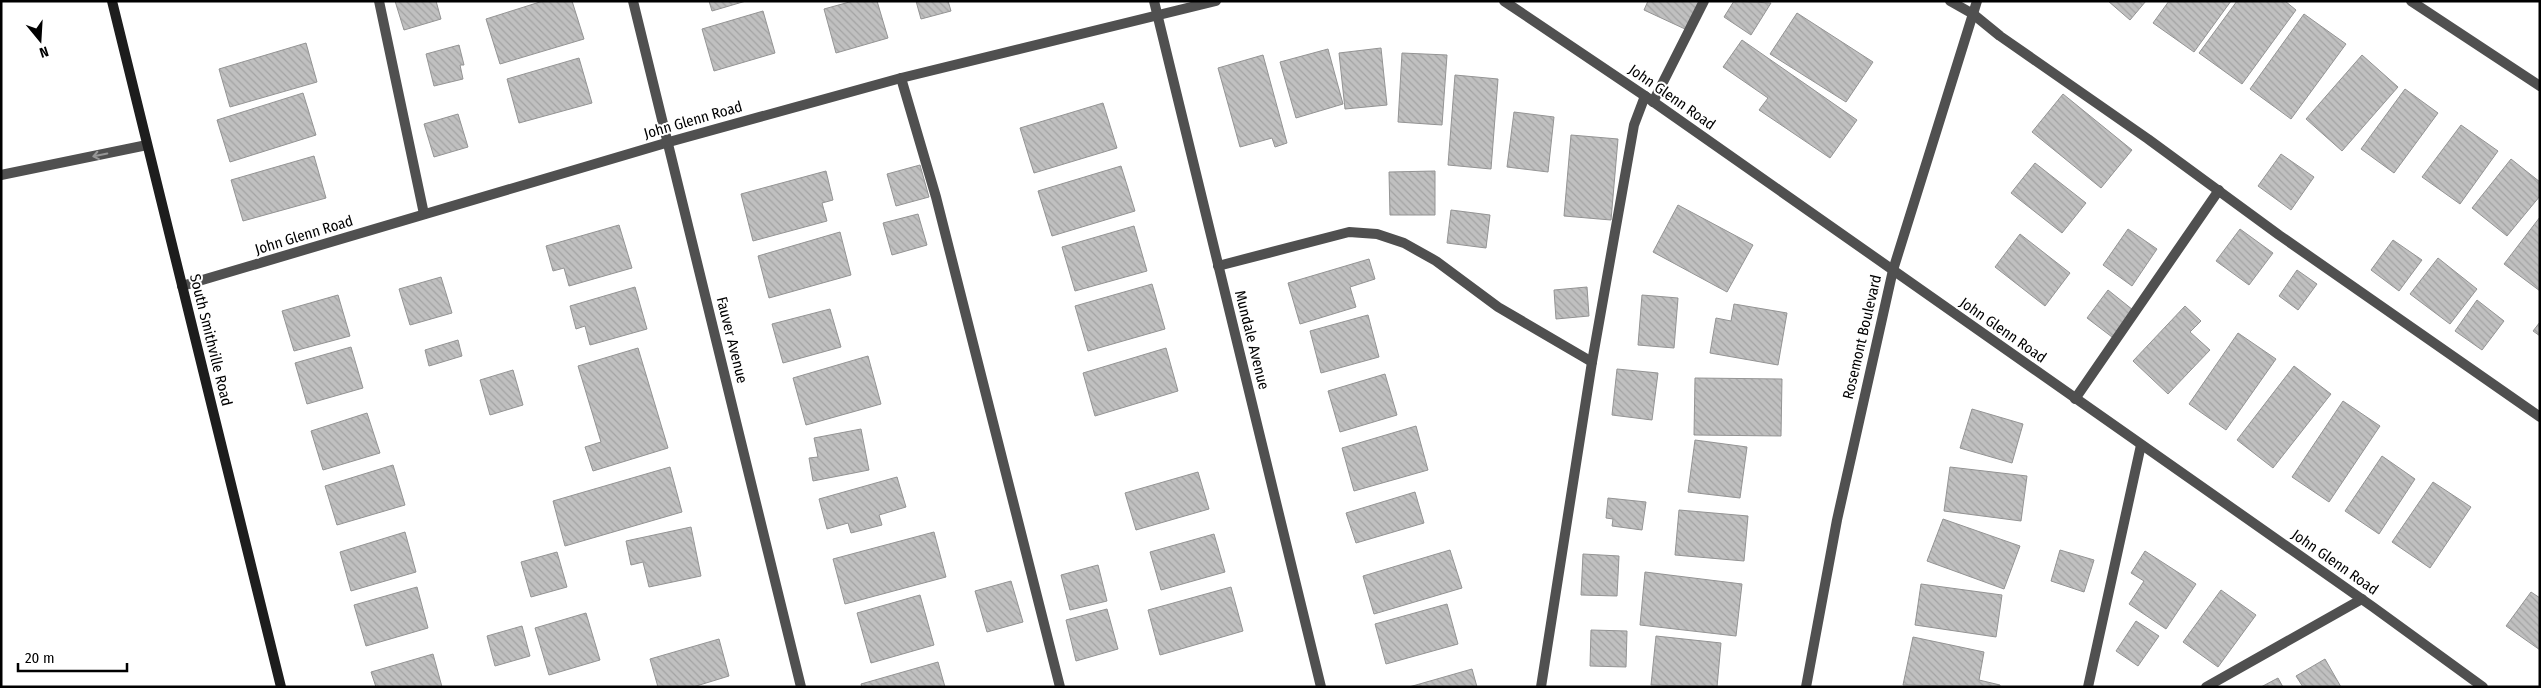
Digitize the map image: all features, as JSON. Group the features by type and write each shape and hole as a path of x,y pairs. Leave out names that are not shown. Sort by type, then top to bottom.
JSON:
{"main road":[{"name":"South Smithville Road","path":"112,1 281,687"}],"street":[{"path":"379,1 424,214"},
{"name":"Fauver Avenue","path":"633,1 801,687"},
{"name":"Mundale Avenue","path":"1154,1 1321,687"},
{"name":"John Glenn Road","path":"182,286 669,142 901,78 1216,1"},
{"name":"John Glenn Road","path":"1504,1 1649,99 2362,599 2483,687"},
{"path":"1541,687 1592,362 1634,125 1704,1"},
{"path":"1950,1 1973,14 2000,36 2540,417"},
{"name":"Rosemont Boulevard","path":"1806,687 1837,520 1892,270 1977,1"},
{"path":"2411,1 2540,86"},
{"path":"901,78 936,197 1060,687"},
{"path":"1,175 147,145"},
{"path":"2075,399 2219,190"},
{"path":"1218,266 1349,232 1377,234 1404,243 1436,261 1498,306 1592,362"},
{"path":"2088,687 2141,445"},
{"path":"2206,687 2362,599"}],"building":[{"path":"395,1 436,1 441,19 404,30"},
{"path":"543,1 572,1 584,39 500,64 486,19"},
{"path":"709,1 746,1 712,11"},
{"path":"853,1 877,1 888,38 836,53 824,9"},
{"path":"916,1 948,1 951,11 921,19"},
{"path":"1648,1 1699,1 1685,29 1644,10"},
{"path":"1734,1 1771,3 1751,35 1724,17"},
{"path":"2108,1 2146,1 2130,20"},
{"path":"2169,1 2231,1 2194,52 2153,23"},
{"path":"2237,1 2285,1 2296,10 2242,84 2199,53"},
{"path":"763,11 775,53 714,71 702,29"},
{"path":"1797,13 1873,62 1846,102 1770,54"},
{"path":"2304,14 2346,44 2291,119 2250,89"},
{"path":"1742,40 1857,120 1830,158 1759,110 1768,98 1723,67"},
{"path":"306,43 317,82 230,107 219,69"},
{"path":"459,45 464,65 460,65 463,79 434,86 426,54"},
{"path":"1381,48 1387,105 1345,109 1339,53"},
{"path":"1328,49 1343,104 1296,118 1280,62"},
{"path":"1402,53 1447,55 1442,125 1398,122"},
{"path":"1263,55 1287,143 1275,147 1272,138 1240,147 1218,68"},
{"path":"2362,55 2398,87 2342,151 2306,119"},
{"path":"579,58 592,103 519,123 507,79"},
{"path":"1455,75 1498,79 1491,169 1448,165"},
{"path":"2405,89 2438,113 2394,173 2361,149"},
{"path":"303,93 316,135 230,162 217,120"},
{"path":"2063,94 2132,150 2101,188 2032,132"},
{"path":"1103,103 1117,148 1034,173 1020,128"},
{"path":"1514,112 1554,117 1548,172 1507,167"},
{"path":"458,114 468,147 434,157 424,124"},
{"path":"2461,125 2498,151 2460,204 2422,177"},
{"path":"1571,135 1618,139 1611,220 1564,216"},
{"path":"2281,154 2314,177 2291,210 2258,186"},
{"path":"314,156 326,198 243,221 231,180"},
{"path":"2511,159 2540,182 2540,196 2507,236 2472,208"},
{"path":"2035,163 2086,203 2062,233 2011,193"},
{"path":"920,165 929,197 896,206 887,174"},
{"path":"1121,166 1135,211 1052,236 1038,191"},
{"path":"826,171 833,200 822,203 827,221 753,241 741,194"},
{"path":"1435,171 1435,215 1390,215 1389,172"},
{"path":"1678,205 1753,245 1727,292 1653,252"},
{"path":"1451,210 1490,215 1486,248 1447,243"},
{"path":"918,214 927,245 892,255 883,223"},
{"path":"2540,217 2540,291 2504,264"},
{"path":"619,225 632,268 569,286 564,268 553,271 546,246"},
{"path":"1134,226 1147,271 1075,291 1062,247"},
{"path":"2128,229 2157,249 2132,286 2103,265"},
{"path":"2240,229 2273,253 2249,285 2216,261"},
{"path":"840,232 851,275 769,298 758,256"},
{"path":"2020,234 2070,273 2045,306 1995,267"},
{"path":"2393,240 2422,260 2399,291 2371,270"},
{"path":"2438,258 2477,289 2450,324 2410,294"},
{"path":"1369,259 1375,279 1350,287 1356,307 1300,324 1288,283"},
{"path":"2297,270 2317,284 2298,310 2279,296"},
{"path":"441,277 452,313 410,325 399,289"},
{"path":"1152,284 1165,329 1088,351 1075,306"},
{"path":"635,287 647,329 590,345 585,326 576,329 570,306"},
{"path":"1587,287 1589,316 1556,319 1554,290"},
{"path":"2108,290 2133,310 2112,337 2087,318"},
{"path":"338,295 350,336 294,351 282,311"},
{"path":"1642,295 1678,298 1674,348 1638,345"},
{"path":"2477,300 2504,321 2482,350 2455,331"},
{"path":"1734,304 1787,313 1778,365 1710,353 1716,318 1731,321"},
{"path":"2185,306 2201,321 2190,332 2210,350 2168,394 2133,361"},
{"path":"830,309 841,347 783,363 772,324"},
{"path":"1368,315 1379,357 1321,373 1310,331"},
{"path":"2540,322 2540,336 2533,331"},
{"path":"2238,333 2276,359 2226,430 2189,404"},
{"path":"458,340 462,356 429,366 425,350"},
{"path":"351,347 363,388 307,404 295,363"},
{"path":"638,348 668,448 593,471 585,447 601,442 578,366"},
{"path":"1166,348 1178,391 1095,416 1083,373"},
{"path":"868,356 881,404 806,425 793,378"},
{"path":"2294,366 2331,394 2273,468 2237,440"},
{"path":"1617,369 1658,373 1652,420 1612,415"},
{"path":"513,370 523,405 490,415 480,380"},
{"path":"1385,374 1397,415 1340,432 1328,391"},
{"path":"1695,378 1782,379 1781,436 1694,435"},
{"path":"2343,401 2380,426 2329,502 2292,477"},
{"path":"1972,409 2023,424 2012,463 1960,448"},
{"path":"367,413 380,453 323,470 311,431"},
{"path":"1416,426 1428,470 1354,491 1342,448"},
{"path":"861,429 869,470 813,481 809,458 818,457 814,438"},
{"path":"1695,440 1747,447 1740,498 1688,492"},
{"path":"2382,456 2415,479 2379,534 2345,511"},
{"path":"393,465 405,505 337,525 325,486"},
{"path":"670,467 682,512 565,546 553,501"},
{"path":"1950,467 2027,476 2021,521 1944,511"},
{"path":"1198,472 1209,509 1136,530 1125,493"},
{"path":"897,477 906,507 879,515 882,525 851,533 848,523 827,529 819,499"},
{"path":"2433,482 2471,507 2430,568 2392,542"},
{"path":"1415,492 1424,523 1356,543 1346,513"},
{"path":"1608,498 1646,502 1642,530 1612,526 1613,519 1606,518"},
{"path":"1679,510 1748,516 1744,561 1675,555"},
{"path":"1943,519 2020,546 2004,589 1927,561"},
{"path":"691,527 701,576 649,587 643,562 631,565 626,541"},
{"path":"405,532 416,572 351,591 340,552"},
{"path":"934,532 946,577 845,604 833,559"},
{"path":"1214,534 1225,572 1161,590 1150,552"},
{"path":"1450,550 1462,588 1374,614 1363,576"},
{"path":"2060,550 2094,560 2084,592 2051,581"},
{"path":"2145,551 2196,584 2166,629 2129,604 2144,581 2131,573"},
{"path":"557,552 567,587 531,597 521,562"},
{"path":"1583,554 1619,556 1617,596 1581,595"},
{"path":"1098,565 1107,601 1070,610 1061,575"},
{"path":"1645,572 1742,584 1736,636 1640,625"},
{"path":"1011,581 1023,622 987,632 975,591"},
{"path":"1921,584 2002,595 1996,637 1915,625"},
{"path":"417,587 428,628 366,646 354,605"},
{"path":"1231,587 1243,631 1160,655 1148,610"},
{"path":"2221,590 2256,615 2218,667 2183,642"},
{"path":"2531,592 2540,598 2540,650 2506,626"},
{"path":"920,595 934,645 871,663 857,613"},
{"path":"1447,604 1458,644 1386,664 1375,624"},
{"path":"1107,609 1118,649 1076,661 1066,620"},
{"path":"586,613 600,660 549,675 535,628"},
{"path":"2136,621 2159,636 2138,666 2116,651"},
{"path":"522,626 530,656 495,666 487,636"},
{"path":"1591,630 1627,631 1626,667 1590,666"},
{"path":"1656,636 1721,643 1717,687 1651,685"},
{"path":"1913,637 1984,652 1979,680 2000,685 2000,687 1903,685"},
{"path":"719,639 729,676 693,687 658,687 650,659"},
{"path":"433,654 442,687 376,687 371,672"},
{"path":"2325,659 2341,687 2303,687 2296,676"},
{"path":"938,662 945,687 862,687 861,684"},
{"path":"1472,669 1477,687 1409,687"},
{"path":"2278,678 2283,687 2261,687"}]}
